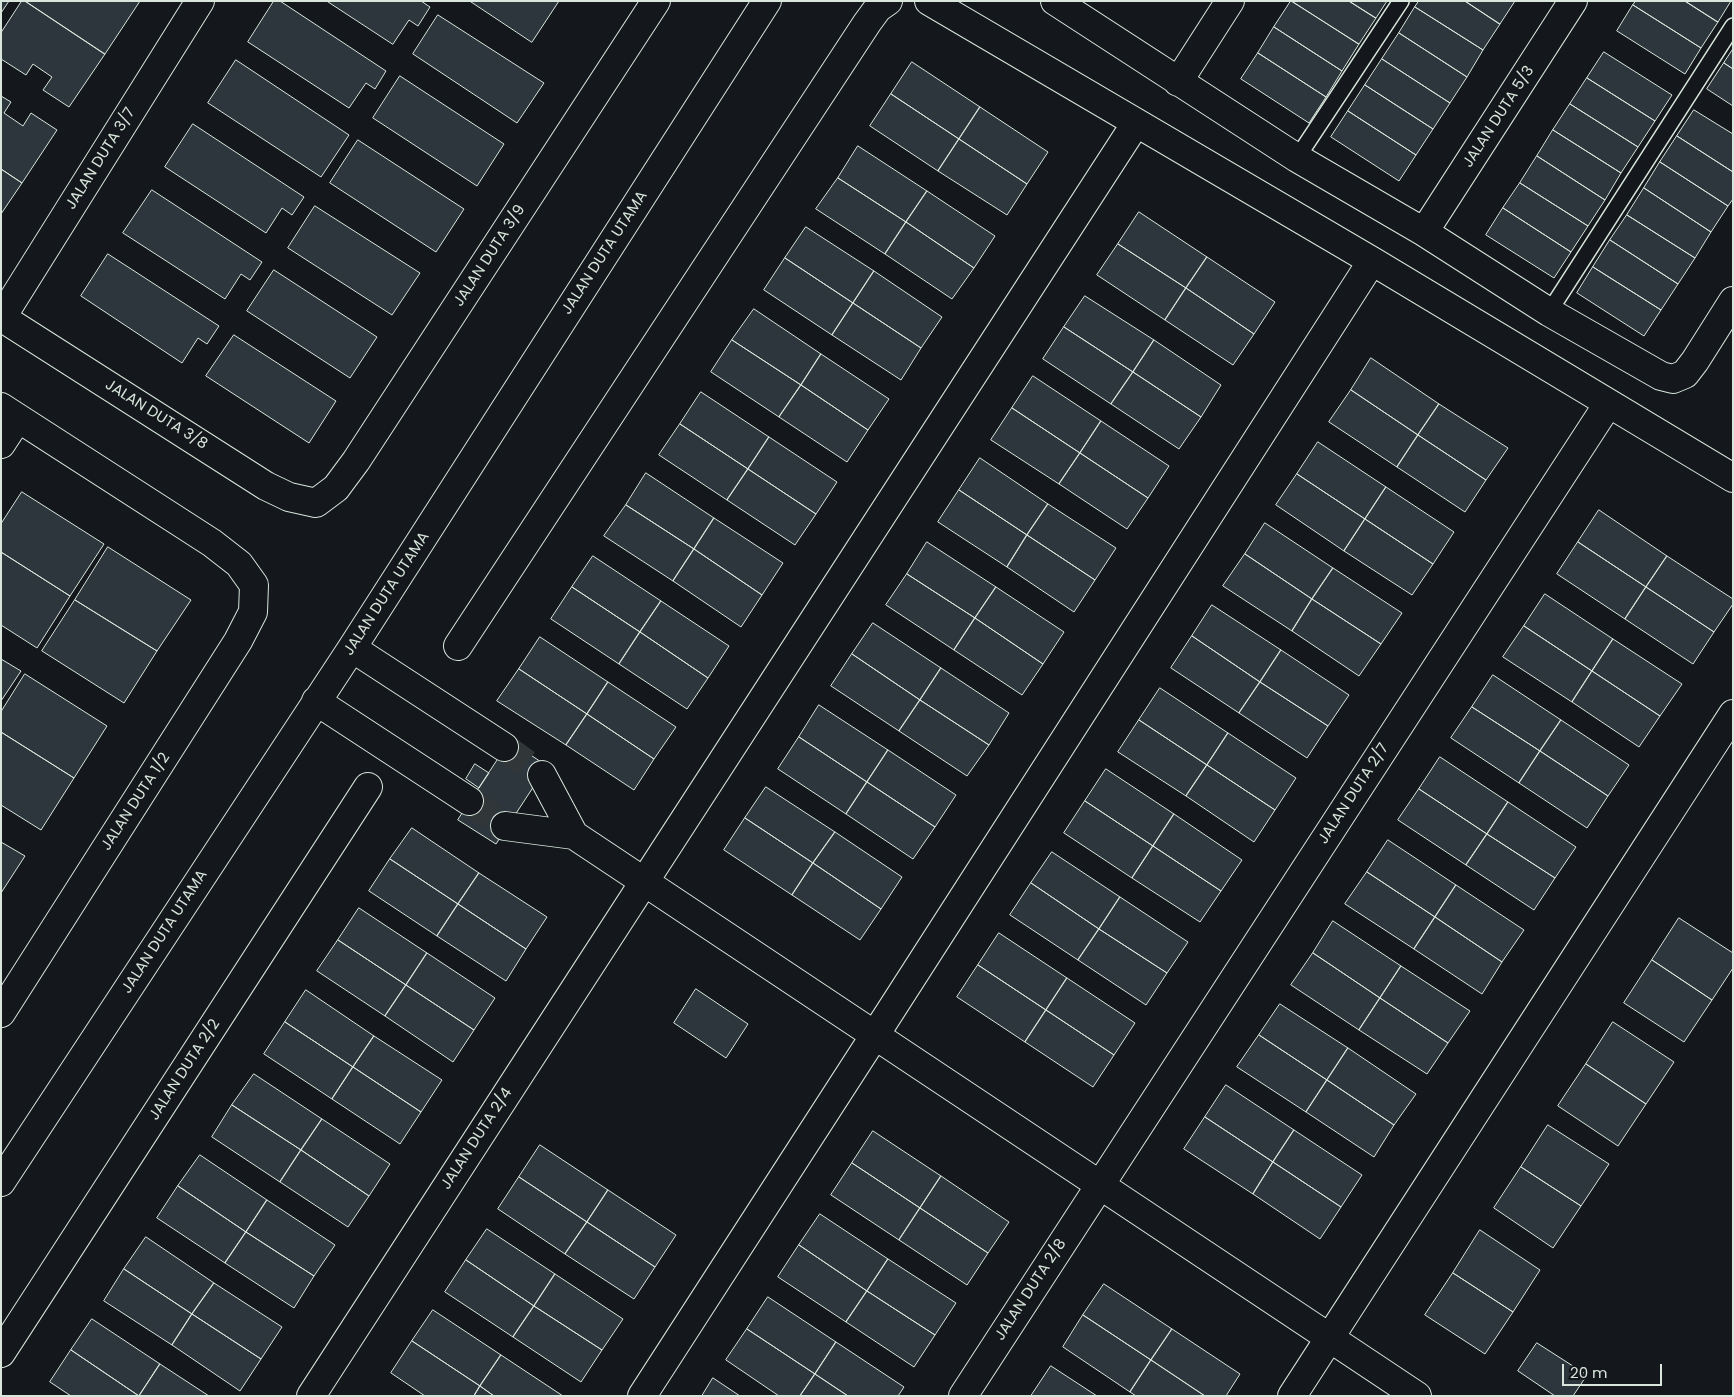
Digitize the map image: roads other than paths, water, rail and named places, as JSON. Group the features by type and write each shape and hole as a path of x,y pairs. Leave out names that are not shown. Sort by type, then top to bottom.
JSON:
{"street":[{"name":"JALAN DUTA 3/7","path":"1,317 200,1"},
{"name":"JALAN DUTA 3/9","path":"316,503 336,488 356,461 656,1"},
{"name":"JALAN DUTA UTAMA","path":"1,1182 352,648 767,1"},
{"path":"458,646 867,23 878,8 888,1"},
{"path":"929,1 1372,261 1733,478"},
{"path":"1178,82 1230,1"},
{"name":"JALAN DUTA 5/3","path":"1424,232 1574,1"},
{"path":"1056,2 1297,158 1424,232 1549,312 1661,376 1673,379 1684,374 1695,361 1733,301"},
{"name":"JALAN DUTA 2/4","path":"311,1396 1136,123"},
{"path":"642,1396 1372,261"},
{"name":"JALAN DUTA 3/8","path":"1,317 266,486 289,497 316,503"},
{"name":"JALAN DUTA 2/7","path":"1099,1184 1608,404"},
{"path":"1,444 10,413"},
{"name":"JALAN DUTA 1/2","path":"1,1013 238,641 253,612 254,585 239,564 212,543 10,413"},
{"path":"352,648 504,746"},
{"path":"316,701 469,801"},
{"path":"1292,1396 1733,714"},
{"path":"542,775 574,835"},
{"name":"JALAN DUTA 2/2","path":"1,1353 368,787"},
{"path":"505,826 574,835 1417,1396"},
{"name":"JALAN DUTA 2/8","path":"962,1396 1099,1184"}],"lane":[{"path":"1297,158 1401,1"},
{"path":"1549,312 1733,26"}],"tunnel":[{"path":"504,747 542,775"},
{"path":"469,801 505,826"}]}
